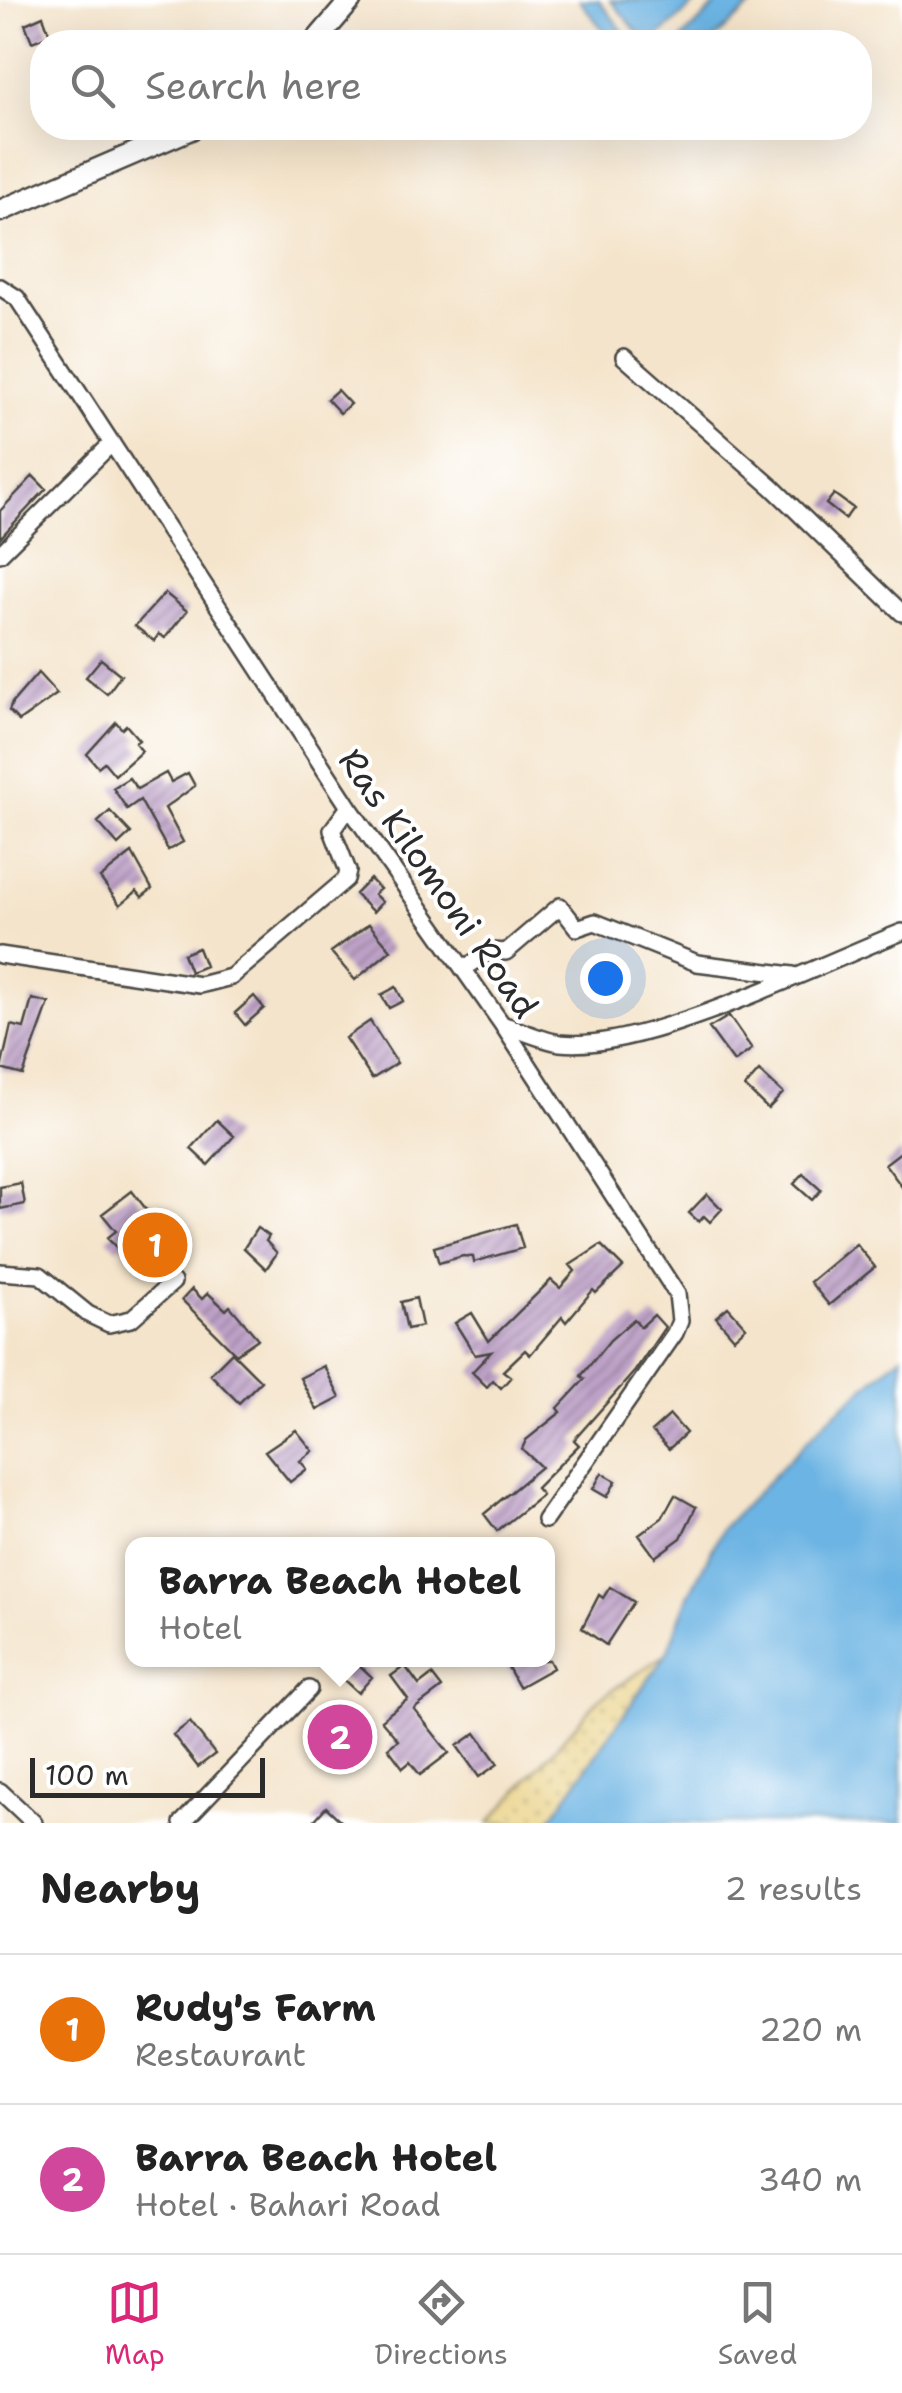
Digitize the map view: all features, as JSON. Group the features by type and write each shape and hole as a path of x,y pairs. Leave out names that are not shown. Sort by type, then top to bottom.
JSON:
{"street":[{"path":"325,30 351,0"},
{"path":"0,211 165,140"},
{"name":"Ras Kilomoni Road","path":"0,287 17,298 348,807 502,1024 677,1294 680,1307 675,1333 545,1520"},
{"path":"624,356 773,488 902,613"},
{"path":"0,554 112,443"},
{"path":"0,955 200,984 216,983 231,976 346,879 348,871 332,830 348,807"},
{"path":"463,969 492,951 506,952 560,906 577,928 594,922 696,963 793,975"},
{"path":"502,1024 558,1042 609,1039 727,1005 902,932"},
{"path":"0,1272 40,1274 88,1314 109,1324 131,1318 173,1282"},
{"path":"182,1823 309,1689"},
{"path":"0,1790 34,1823"}],"sand":[{"path":"667,1653 548,1823 489,1823 599,1699"}],"water":[{"path":"579,0 599,0 622,30 603,30"},
{"path":"610,0 699,0 665,30 636,30"},
{"path":"721,0 758,0 724,30 691,30"},
{"path":"902,1355 902,1823 548,1823 667,1653 688,1596 723,1528 827,1420"}],"building":[{"path":"43,16 48,30 30,30 30,37 25,24"},
{"path":"337,390 350,404 340,413 327,399"},
{"path":"33,476 46,489 0,538 0,511"},
{"path":"834,494 853,508 845,519 826,504"},
{"path":"165,593 187,611 165,638 159,634 154,641 135,626"},
{"path":"101,659 121,675 107,694 86,677"},
{"path":"38,673 57,694 19,721 9,711 12,703"},
{"path":"116,722 122,729 126,725 139,740 135,743 142,751 115,775 104,762 98,767 87,754"},
{"path":"166,773 171,782 188,773 195,786 165,808 183,842 168,850 140,800 127,809 113,788 129,778 137,789"},
{"path":"110,811 131,833 118,845 98,822"},
{"path":"132,853 152,889 142,897 137,891 120,905 100,878"},
{"path":"370,879 380,889 374,894 382,902 373,912 355,894"},
{"path":"369,924 391,950 355,980 331,952"},
{"path":"198,948 205,966 190,972 183,954"},
{"path":"396,987 403,1001 389,1008 381,995"},
{"path":"254,996 264,1008 245,1025 235,1013"},
{"path":"32,999 49,1003 23,1075 1,1069 11,1025 24,1028"},
{"path":"729,1016 752,1049 734,1062 709,1028"},
{"path":"370,1021 397,1063 372,1079 345,1038"},
{"path":"759,1071 783,1093 768,1109 745,1087"},
{"path":"217,1120 234,1136 208,1165 191,1149"},
{"path":"902,1151 902,1187 885,1164"},
{"path":"803,1174 821,1190 812,1200 794,1184"},
{"path":"21,1183 25,1204 0,1209 0,1187"},
{"path":"132,1191 181,1254 155,1275 149,1268 144,1272 121,1244 117,1248 107,1238 116,1231 102,1214"},
{"path":"707,1194 722,1209 710,1222 704,1216 699,1222 689,1213"},
{"path":"516,1224 523,1248 474,1262 473,1257 463,1256 439,1263 434,1247"},
{"path":"257,1228 269,1236 266,1241 277,1253 266,1269 244,1248"},
{"path":"856,1244 875,1267 829,1305 810,1282"},
{"path":"601,1245 623,1267 596,1293 593,1290 566,1322 562,1317 530,1355 525,1350 503,1371 511,1377 501,1388 493,1380 487,1387 472,1372 491,1352 475,1355 455,1323 472,1313 489,1341 551,1280 560,1288 575,1271 570,1265"},
{"path":"192,1289 202,1299 208,1293 226,1310 230,1306 258,1339 236,1354 182,1300"},
{"path":"416,1298 422,1326 407,1329 401,1302"},
{"path":"728,1307 746,1327 734,1338 716,1317"},
{"path":"654,1315 665,1327 635,1371 574,1440 579,1445 536,1488 542,1495 497,1531 484,1514 541,1467 522,1449 526,1440 561,1412 558,1408 585,1379 581,1376 610,1340 634,1319 641,1327"},
{"path":"232,1352 261,1381 239,1403 210,1374"},
{"path":"324,1366 340,1398 317,1410 300,1378"},
{"path":"670,1415 686,1433 669,1449 652,1431"},
{"path":"296,1430 313,1451 300,1461 307,1469 290,1482 265,1451"},
{"path":"602,1473 616,1481 607,1497 593,1489"},
{"path":"675,1495 696,1507 681,1538 655,1557 639,1535 662,1518"},
{"path":"610,1587 634,1602 606,1645 582,1628 599,1595 603,1598"},
{"path":"338,1667 361,1667 372,1677 358,1693 334,1671"},
{"path":"406,1667 419,1685 432,1675 442,1688 414,1709 449,1753 420,1775 410,1762 403,1768 388,1748 398,1740 381,1720 408,1699 391,1676"},
{"path":"508,1667 552,1667 553,1668 519,1687"},
{"path":"328,1708 365,1754 351,1765 314,1719"},
{"path":"190,1722 215,1754 198,1767 173,1735"},
{"path":"476,1733 498,1764 479,1777 457,1746"},
{"path":"326,1807 343,1823 312,1823"}],"place":[{"name":"Rudy's Farm","path":"155,1245"},
{"name":"Barra Beach Hotel","path":"340,1737"}]}
